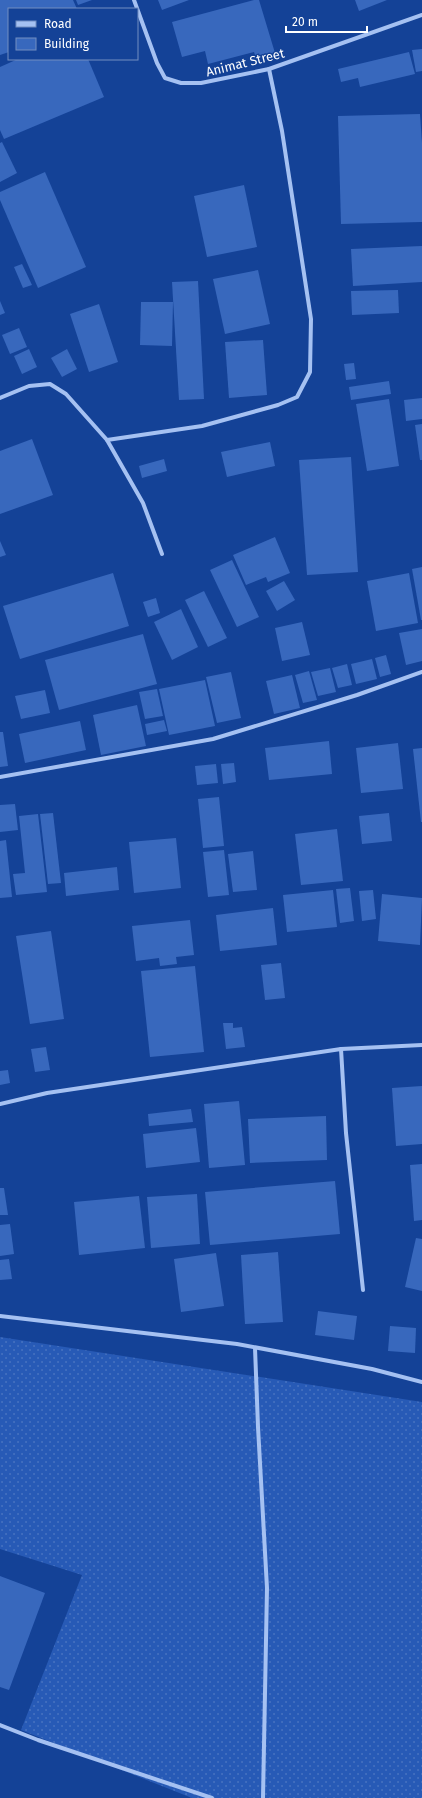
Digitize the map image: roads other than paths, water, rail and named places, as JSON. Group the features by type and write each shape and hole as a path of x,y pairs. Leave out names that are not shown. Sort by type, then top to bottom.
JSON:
{"street":[{"name":"Animat Street","path":"138,11 157,62 165,78 181,83 201,82 270,69 422,15"},
{"path":"106,440 202,426 278,405 297,396 310,372 311,319 284,138 270,69"},
{"path":"0,398 30,386 50,384 66,394 106,440 143,503 162,554"},
{"path":"0,777 213,739 357,695 422,672"},
{"path":"0,1104 47,1093 341,1049 422,1045"},
{"path":"341,1049 346,1133 363,1290"},
{"path":"0,1316 256,1348 372,1369 422,1382"},
{"path":"256,1348 258,1427 268,1588 263,1798"},
{"path":"0,1725 38,1740 212,1798"}]}
